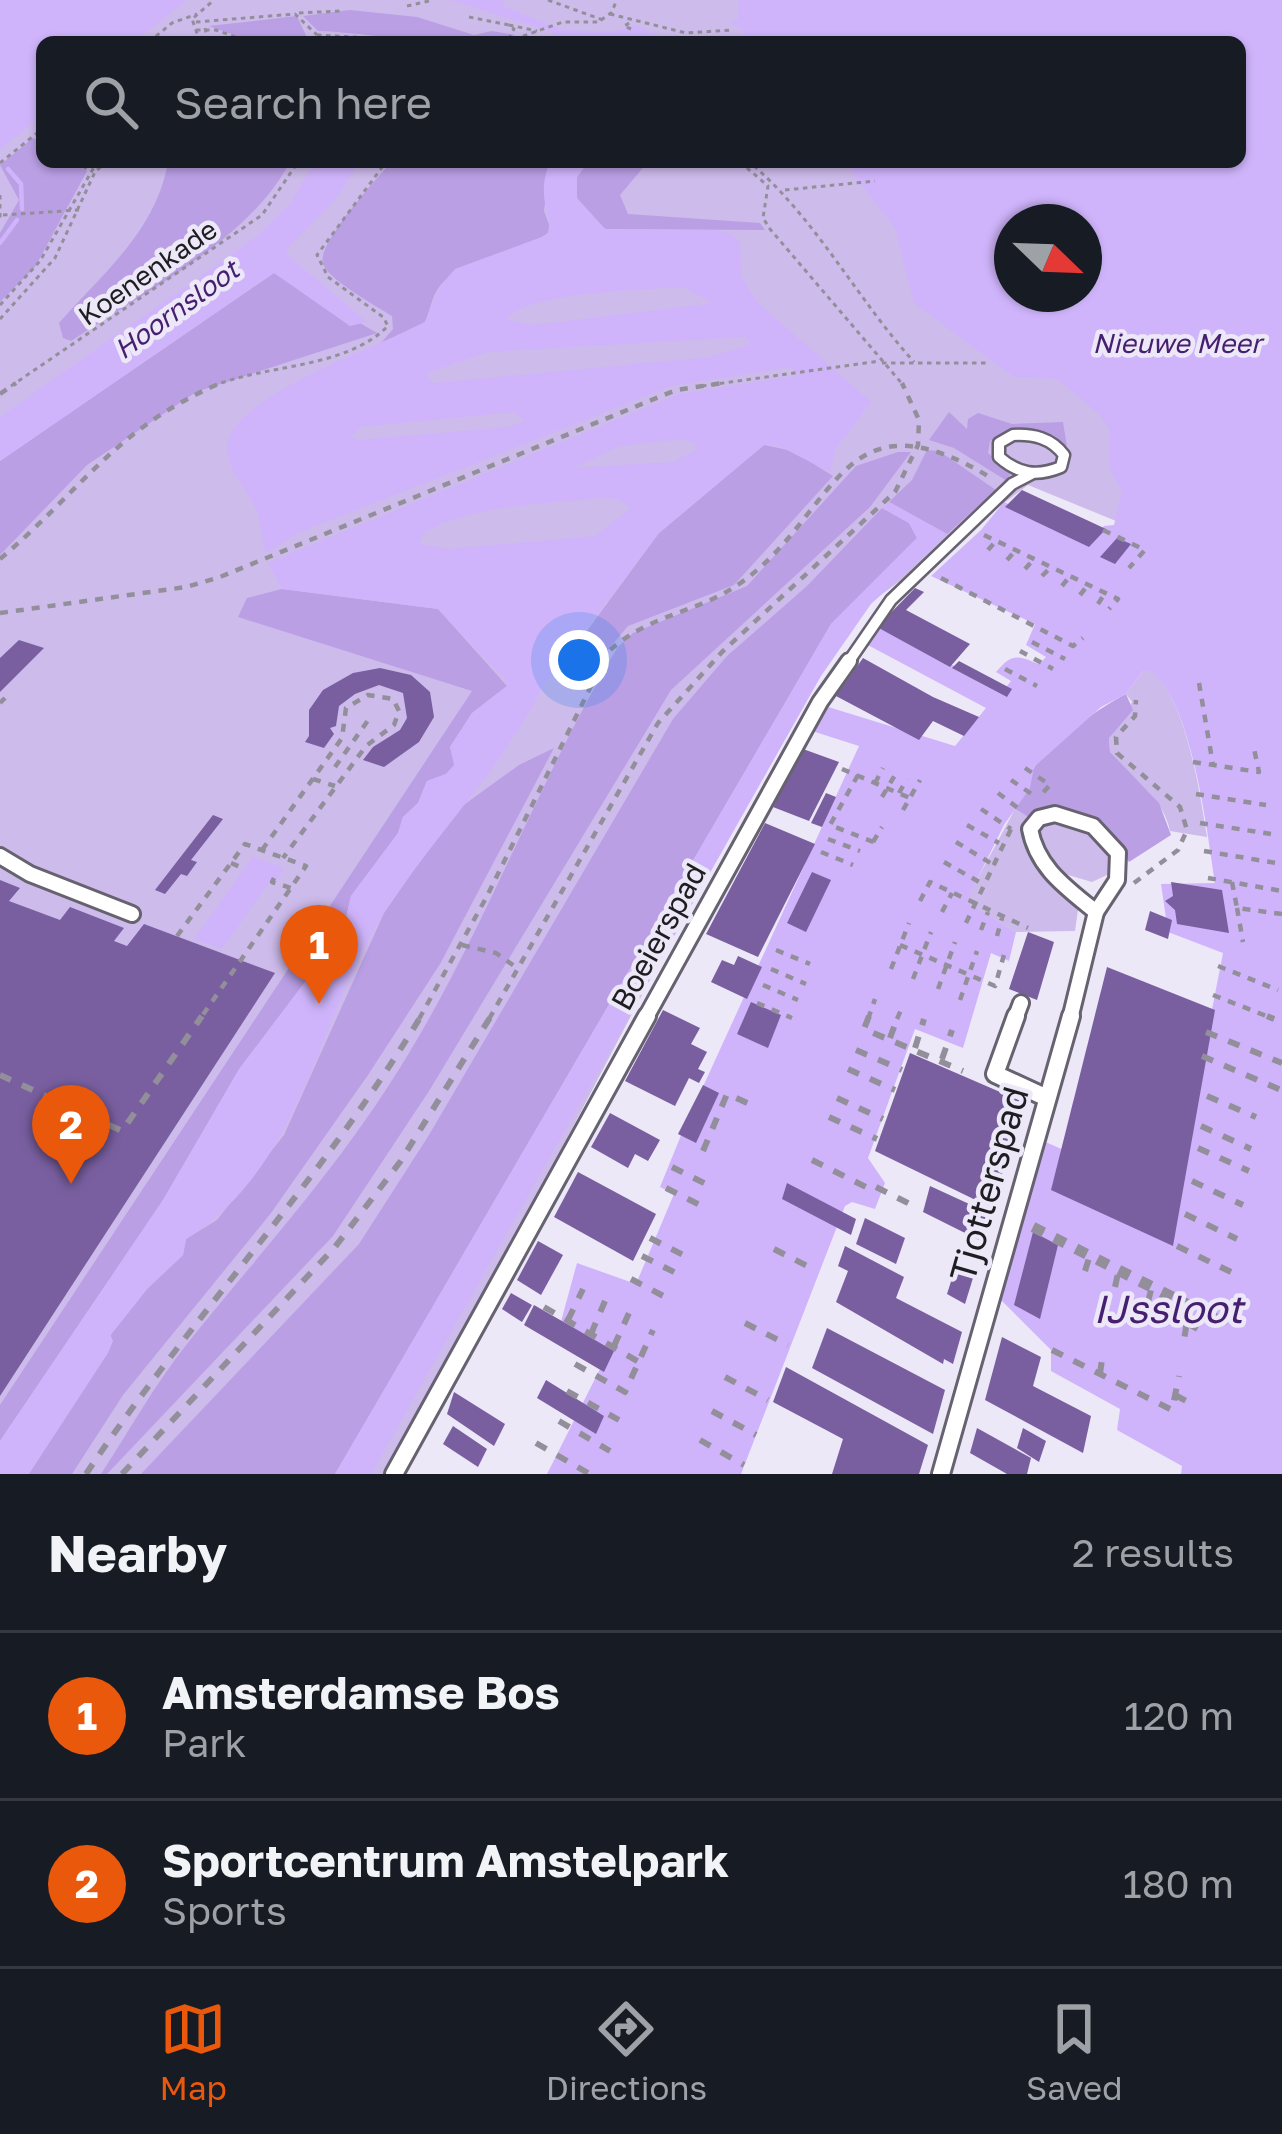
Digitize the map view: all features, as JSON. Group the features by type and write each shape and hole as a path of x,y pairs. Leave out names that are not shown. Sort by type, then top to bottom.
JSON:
{"lane":[{"path":"1035,435 1061,449 1061,467 1031,474 999,457 1004,438 1035,435"},
{"name":"Boeierspad","path":"394,1474 820,702 891,600 1007,488 1031,474"},
{"name":"Tjotterspad","path":"941,1474 1093,937 1096,912 1117,880 1119,862 1112,841 1096,824 1055,814 1039,818 1030,829 1038,858 1096,912"},
{"path":"0,856 30,874 132,914"},
{"path":"1021,1003 995,1074 1046,1097"}],"path":[{"path":"214,0 192,19 230,36"},
{"path":"548,0 603,20"},
{"path":"523,36 556,24 603,20 617,0"},
{"path":"407,6 429,1"},
{"path":"196,22 340,10"},
{"path":"156,36 172,23 196,14"},
{"path":"295,14 316,34 348,36"},
{"path":"610,14 693,35 732,31"},
{"path":"469,17 539,30"},
{"path":"631,29 624,26 633,21"},
{"path":"196,22 198,36"},
{"path":"509,25 514,29 510,36"},
{"path":"196,30 206,29"},
{"path":"206,29 207,36"},
{"path":"0,163 36,134"},
{"path":"86,168 92,171"},
{"path":"0,305 40,261 94,168"},
{"path":"0,319 56,258 97,168"},
{"name":"Koenenkade","path":"0,394 262,215 294,168"},
{"path":"0,559 94,464 178,406 224,382 305,358 355,350 383,334 388,326 383,317 328,277 316,255 381,168"},
{"path":"122,1474 295,1299 401,1160 670,708 718,655 866,524 901,483 920,446 921,415 910,393 770,229 763,218 768,186 747,168"},
{"path":"754,168 767,173 784,190 876,320 914,362"},
{"path":"784,190 875,181"},
{"path":"0,195 2,217 79,210"},
{"path":"0,614 186,587 220,577 676,390 881,362 942,368 989,363"},
{"path":"86,1474 162,1360 347,1126 405,1043 462,945 608,652 630,630 666,610 744,581 861,455 920,446 944,449 1007,488"},
{"path":"1103,530 1144,550 1130,568"},
{"path":"977,532 1118,599 1109,609"},
{"path":"988,550 996,541"},
{"path":"1007,560 1016,550"},
{"path":"1025,569 1034,559"},
{"path":"1042,576 1051,567"},
{"path":"932,574 1073,646 1083,638"},
{"path":"1061,586 1070,576"},
{"path":"1080,595 1088,585"},
{"path":"1097,604 1106,593"},
{"path":"1032,642 1065,659"},
{"path":"1020,651 1053,669"},
{"path":"1005,669 1037,686"},
{"path":"1199,683 1213,765"},
{"path":"262,850 331,754 346,729 343,715 352,702 368,694 393,699 399,711 394,725 375,736 354,761 283,858"},
{"path":"1133,884 1178,850 1187,830 1180,807 1118,754 1116,737 1135,716 1136,700"},
{"path":"335,767 369,719"},
{"path":"1193,762 1259,772 1253,743"},
{"path":"331,754 354,761"},
{"path":"875,783 883,768"},
{"path":"842,769 910,798"},
{"path":"858,775 830,824 874,843 882,827"},
{"path":"882,796 895,775"},
{"path":"313,779 335,786"},
{"path":"898,793 907,779"},
{"path":"903,810 920,780"},
{"path":"1011,780 1038,799"},
{"path":"998,793 1025,813"},
{"path":"1196,794 1266,805"},
{"path":"981,809 1011,829"},
{"path":"855,835 861,823"},
{"path":"1200,823 1271,834"},
{"path":"968,825 1001,844"},
{"path":"828,839 860,851"},
{"path":"956,842 992,864"},
{"path":"0,1075 122,1131 306,866 245,844 177,936"},
{"path":"1204,851 1276,863"},
{"path":"821,852 853,865"},
{"path":"944,862 984,884"},
{"path":"231,863 245,868"},
{"path":"274,878 272,881 291,888"},
{"path":"1208,878 1282,891"},
{"path":"920,901 930,882 1028,928"},
{"path":"1232,882 1244,942"},
{"path":"942,912 952,893"},
{"path":"966,923 975,904"},
{"path":"1237,908 1282,914"},
{"path":"981,930 988,910"},
{"path":"998,936 1003,916"},
{"path":"891,969 908,923"},
{"path":"914,979 931,932"},
{"path":"938,989 955,941"},
{"path":"462,945 496,953 518,969"},
{"path":"900,945 995,986 1004,955"},
{"path":"776,950 810,964"},
{"path":"961,1000 977,951"},
{"path":"1218,966 1278,990"},
{"path":"771,969 806,984"},
{"path":"763,986 798,1000"},
{"path":"1213,994 1274,1019"},
{"path":"875,999 863,1029 962,1071"},
{"path":"757,1003 792,1018"},
{"path":"889,1040 901,1010"},
{"path":"914,1051 924,1019"},
{"path":"941,1062 952,1030"},
{"path":"1206,1032 1282,1063"},
{"path":"856,1050 902,1070"},
{"path":"1202,1056 1281,1090"},
{"path":"848,1069 895,1090"},
{"path":"704,1151 727,1094 752,1105"},
{"path":"1207,1096 1256,1117"},
{"path":"837,1098 884,1119"},
{"path":"829,1117 877,1139"},
{"path":"1201,1126 1251,1149"},
{"path":"1198,1148 1249,1171"},
{"path":"812,1160 910,1204"},
{"path":"672,1167 710,1186"},
{"path":"1192,1181 1243,1205"},
{"path":"666,1188 704,1207"},
{"path":"1185,1214 1237,1239"},
{"path":"1012,1216 1189,1309 1184,1340"},
{"path":"1012,1216 1228,1322"},
{"path":"650,1238 689,1258"},
{"path":"1177,1246 1231,1272"},
{"path":"774,1249 815,1270"},
{"path":"642,1256 682,1276"},
{"path":"1085,1270 1089,1258"},
{"path":"1115,1287 1118,1273"},
{"path":"631,1279 671,1300"},
{"path":"568,1321 583,1289"},
{"path":"1148,1302 1151,1290"},
{"path":"591,1334 605,1301"},
{"path":"544,1306 639,1362"},
{"path":"614,1347 629,1313"},
{"path":"746,1323 788,1345"},
{"path":"1187,1323 1207,1334"},
{"path":"575,1364 626,1392 653,1330"},
{"path":"1068,1359 1070,1345"},
{"path":"1052,1351 1172,1410 1179,1376"},
{"path":"1100,1374 1102,1359"},
{"path":"724,1377 768,1400"},
{"path":"1135,1392 1137,1378"},
{"path":"567,1391 619,1420"},
{"path":"1175,1395 1196,1406"},
{"path":"712,1411 756,1436"},
{"path":"559,1421 610,1451"},
{"path":"700,1440 744,1465"},
{"path":"536,1443 588,1473"}],"shaded area":[{"path":"0,0 785,0 765,36 36,36 36,168 879,168 994,282 994,312 1024,312 1169,456 1138,530 1028,485 865,607 786,720 391,1474 0,1474"},
{"path":"350,10 417,17 474,35 492,31 515,35 375,36 318,31 303,16"},
{"path":"297,16 306,36 237,36 209,26"},
{"path":"33,138 36,168 87,171 35,267 0,302 0,233 19,200 0,165"},
{"path":"167,168 286,168 249,216 222,240 71,341 63,338 59,323 140,230"},
{"path":"386,168 549,168 544,211 551,230 525,246 452,275 437,290 425,322 381,343 393,329 392,316 334,277 323,264 329,242"},
{"path":"584,168 643,168 620,195 628,214 760,223 765,230 605,229 577,199 577,177"},
{"path":"274,273 377,333 196,392 87,465 0,555 0,461"},
{"path":"949,412 967,429 968,419 978,413 1012,424 1063,422 1067,447 1029,431 999,435 990,441 988,453 1011,473 1007,481 954,448 929,440"},
{"path":"764,445 793,451 833,476 734,585 628,626 607,651 581,639 659,533"},
{"path":"927,450 939,451 996,490 947,534 889,502 912,480"},
{"path":"911,452 870,507 671,690 429,1091 333,1236 107,1474 101,1474 175,1359 317,1185 389,1085 451,978 617,648 633,633 747,586 856,466"},
{"path":"882,508 909,523 917,538 831,624 335,1474 141,1474 359,1244 429,1135 673,719 727,656 807,586"},
{"path":"282,589 438,609 507,686 472,713 450,747 455,765 427,781 418,803 403,817 398,833 351,896 346,918 327,939 308,978 239,1070 163,1200 0,1441 0,1405 472,691 238,617 247,598"},
{"path":"1151,670 1174,701 1182,723 1207,837 1170,831 1160,807 1110,752 1109,738 1132,702 1126,694 1143,671"},
{"path":"1126,694 1133,710 1109,738 1110,752 1159,803 1171,835 1129,862 1115,838 1089,816 1050,805 1028,817 1015,809 1042,756"},
{"path":"554,748 440,964 271,1213 123,1395 72,1474 7,1474 69,1374 101,1347 147,1289 183,1255 186,1239 217,1220 284,1135 384,913 454,812 519,765"},
{"path":"1015,809 1028,817 1022,837 1039,867 1078,910 1075,931 1016,932 965,902"},
{"path":"1056,821 1096,836 1107,852 1109,874 1092,882 1058,872 1038,841 1040,828"}],"water":[{"path":"0,0 187,0 141,36 36,36 36,120 0,149"},
{"name":"Nieuwe Meer","path":"450,0 504,0 503,6 563,30 613,32 634,25 661,36 553,36 553,32"},
{"name":"Nieuwe Meer","path":"739,0 1282,0 1282,1474 1181,1474 1182,1466 1117,1430 1120,1409 1051,1371 1051,1350 1001,1300 1041,1140 1175,1199 1223,953 1168,932 1161,884 1215,883 1187,738 1165,687 1151,671 1143,671 1126,694 1101,707 1034,767 1030,788 1004,825 966,902 1016,932 1009,961 991,953 963,1048 915,1029 868,1158 885,1183 875,1209 852,1202 845,1206 741,1474 547,1474 602,1365 560,1325 577,1263 636,1284 674,1194 660,1187 684,1128 859,746 812,731 825,706 955,746 986,708 864,643 874,625 1003,691 1011,681 996,672 1006,661 1020,658 1039,664 1046,657 1026,645 1035,624 931,576 1004,502 1088,542 1104,526 1114,525 1122,492 1109,467 1110,430 1100,415 1058,379 1014,377 914,303 895,228 849,168 1246,168 1246,36 730,36 744,30 729,22 738,19"},
{"name":"Hoornsloot","path":"311,168 355,168 339,195 287,249 287,255 367,322 350,326 274,273 0,461 0,417 259,235 291,203"},
{"path":"548,168 584,168 577,177 577,198 605,229 714,230 733,235 740,243 741,276 756,301 871,402 835,450 830,472 777,445 764,445 659,533 543,686 506,748 387,908 283,1131 257,1172 226,1208 186,1239 183,1255 147,1289 101,1347 69,1374 7,1474 0,1474 0,1441 163,1200 239,1069 308,978 327,939 346,918 351,896 398,833 403,817 418,803 427,781 446,774 454,765 450,747 472,713 507,686 438,609 282,589 268,563 679,394 800,375 790,367 671,386 298,533 266,553 255,507 228,457 233,430 278,392 425,322 440,286 455,269 547,235 544,187","holes":["684,287 712,290 716,303 533,325 506,320 518,310 561,298","745,337 751,344 709,357 433,383 425,374 487,352","515,412 524,421 510,427 351,437 360,427","684,439 697,449 674,462 572,468 620,446","618,499 631,508 596,536 447,549 419,544 424,532 466,515"]},
{"path":"889,502 947,534 871,604 821,676 371,1474 335,1474 831,624 917,538 909,523 882,508"},
{"path":"253,857 284,868 222,949 194,939"}],"building":[{"path":"1022,490 1106,529 1089,547 1005,507"},
{"path":"1117,538 1131,544 1115,564 1100,557"},
{"path":"915,588 924,592 906,610 970,644 950,667 877,627"},
{"path":"19,640 44,648 0,692 0,658"},
{"path":"863,658 979,717 964,736 933,721 919,740 836,696"},
{"path":"959,661 1012,689 1007,697 952,668"},
{"path":"380,668 411,675 430,692 434,717 419,742 384,767 363,760 373,747 400,730 407,718 403,693 379,685 339,706 336,726 330,728 334,734 324,748 305,742 309,710 323,690 353,673"},
{"path":"803,749 839,762 809,821 773,807"},
{"path":"826,793 836,797 822,827 811,823"},
{"path":"213,815 223,819 191,860 197,862 187,876 181,874 165,894 155,890"},
{"path":"765,823 815,844 758,957 706,934"},
{"path":"812,872 831,880 806,932 787,923"},
{"path":"0,880 20,888 9,901 60,920 70,907 124,928 114,941 127,946 144,924 275,973 0,1396"},
{"path":"1171,882 1222,890 1229,933 1177,924 1175,910 1165,901 1173,896"},
{"path":"1150,911 1172,920 1168,939 1145,930"},
{"path":"1028,932 1054,942 1037,1000 1009,989"},
{"path":"738,956 762,967 747,999 711,982 722,960 734,965"},
{"path":"1107,967 1215,1010 1173,1246 1051,1190"},
{"path":"751,1002 781,1015 768,1048 737,1034"},
{"path":"663,1010 700,1028 691,1044 707,1052 698,1069 705,1072 699,1083 689,1078 675,1106 625,1081"},
{"path":"910,1053 1023,1102 992,1208 875,1151"},
{"path":"703,1085 719,1093 696,1143 678,1134"},
{"path":"610,1113 660,1140 648,1161 635,1154 628,1168 591,1147"},
{"path":"578,1172 656,1214 633,1261 554,1217"},
{"path":"787,1183 856,1219 851,1235 782,1199"},
{"path":"930,1186 991,1214 983,1242 923,1212"},
{"path":"865,1218 905,1238 896,1264 856,1244"},
{"path":"1033,1232 1058,1245 1040,1319 1014,1305"},
{"path":"538,1241 563,1255 541,1295 517,1280"},
{"path":"845,1246 904,1277 896,1298 962,1332 953,1364 944,1359 943,1364 836,1302 848,1271 838,1266"},
{"path":"955,1269 973,1278 965,1304 947,1294"},
{"path":"511,1293 532,1305 522,1322 502,1309"},
{"path":"534,1305 614,1351 604,1372 524,1325"},
{"path":"827,1328 945,1390 933,1434 812,1368"},
{"path":"1002,1337 1041,1357 1033,1386 1091,1416 1083,1453 985,1400"},
{"path":"786,1367 928,1445 919,1474 832,1474 843,1439 773,1402"},
{"path":"546,1380 604,1416 596,1434 537,1398"},
{"path":"454,1392 505,1424 494,1446 447,1414"},
{"path":"453,1426 487,1449 478,1467 443,1444"},
{"path":"977,1428 1031,1458 1027,1474 1007,1474 970,1453"},
{"path":"1023,1428 1046,1441 1039,1462 1017,1448"}],"waterway":[{"path":"8,169 21,184 22,209"},
{"path":"0,243 17,220"},
{"path":"613,249 634,254 742,313"},
{"path":"7,1474 96,1341"}],"place":[{"name":"Amsterdamse Bos","path":"319,1004"},
{"name":"Sportcentrum Amstelpark","path":"71,1184"}],"water label":[{"name":"IJssloot","path":"1168,1309"}]}
